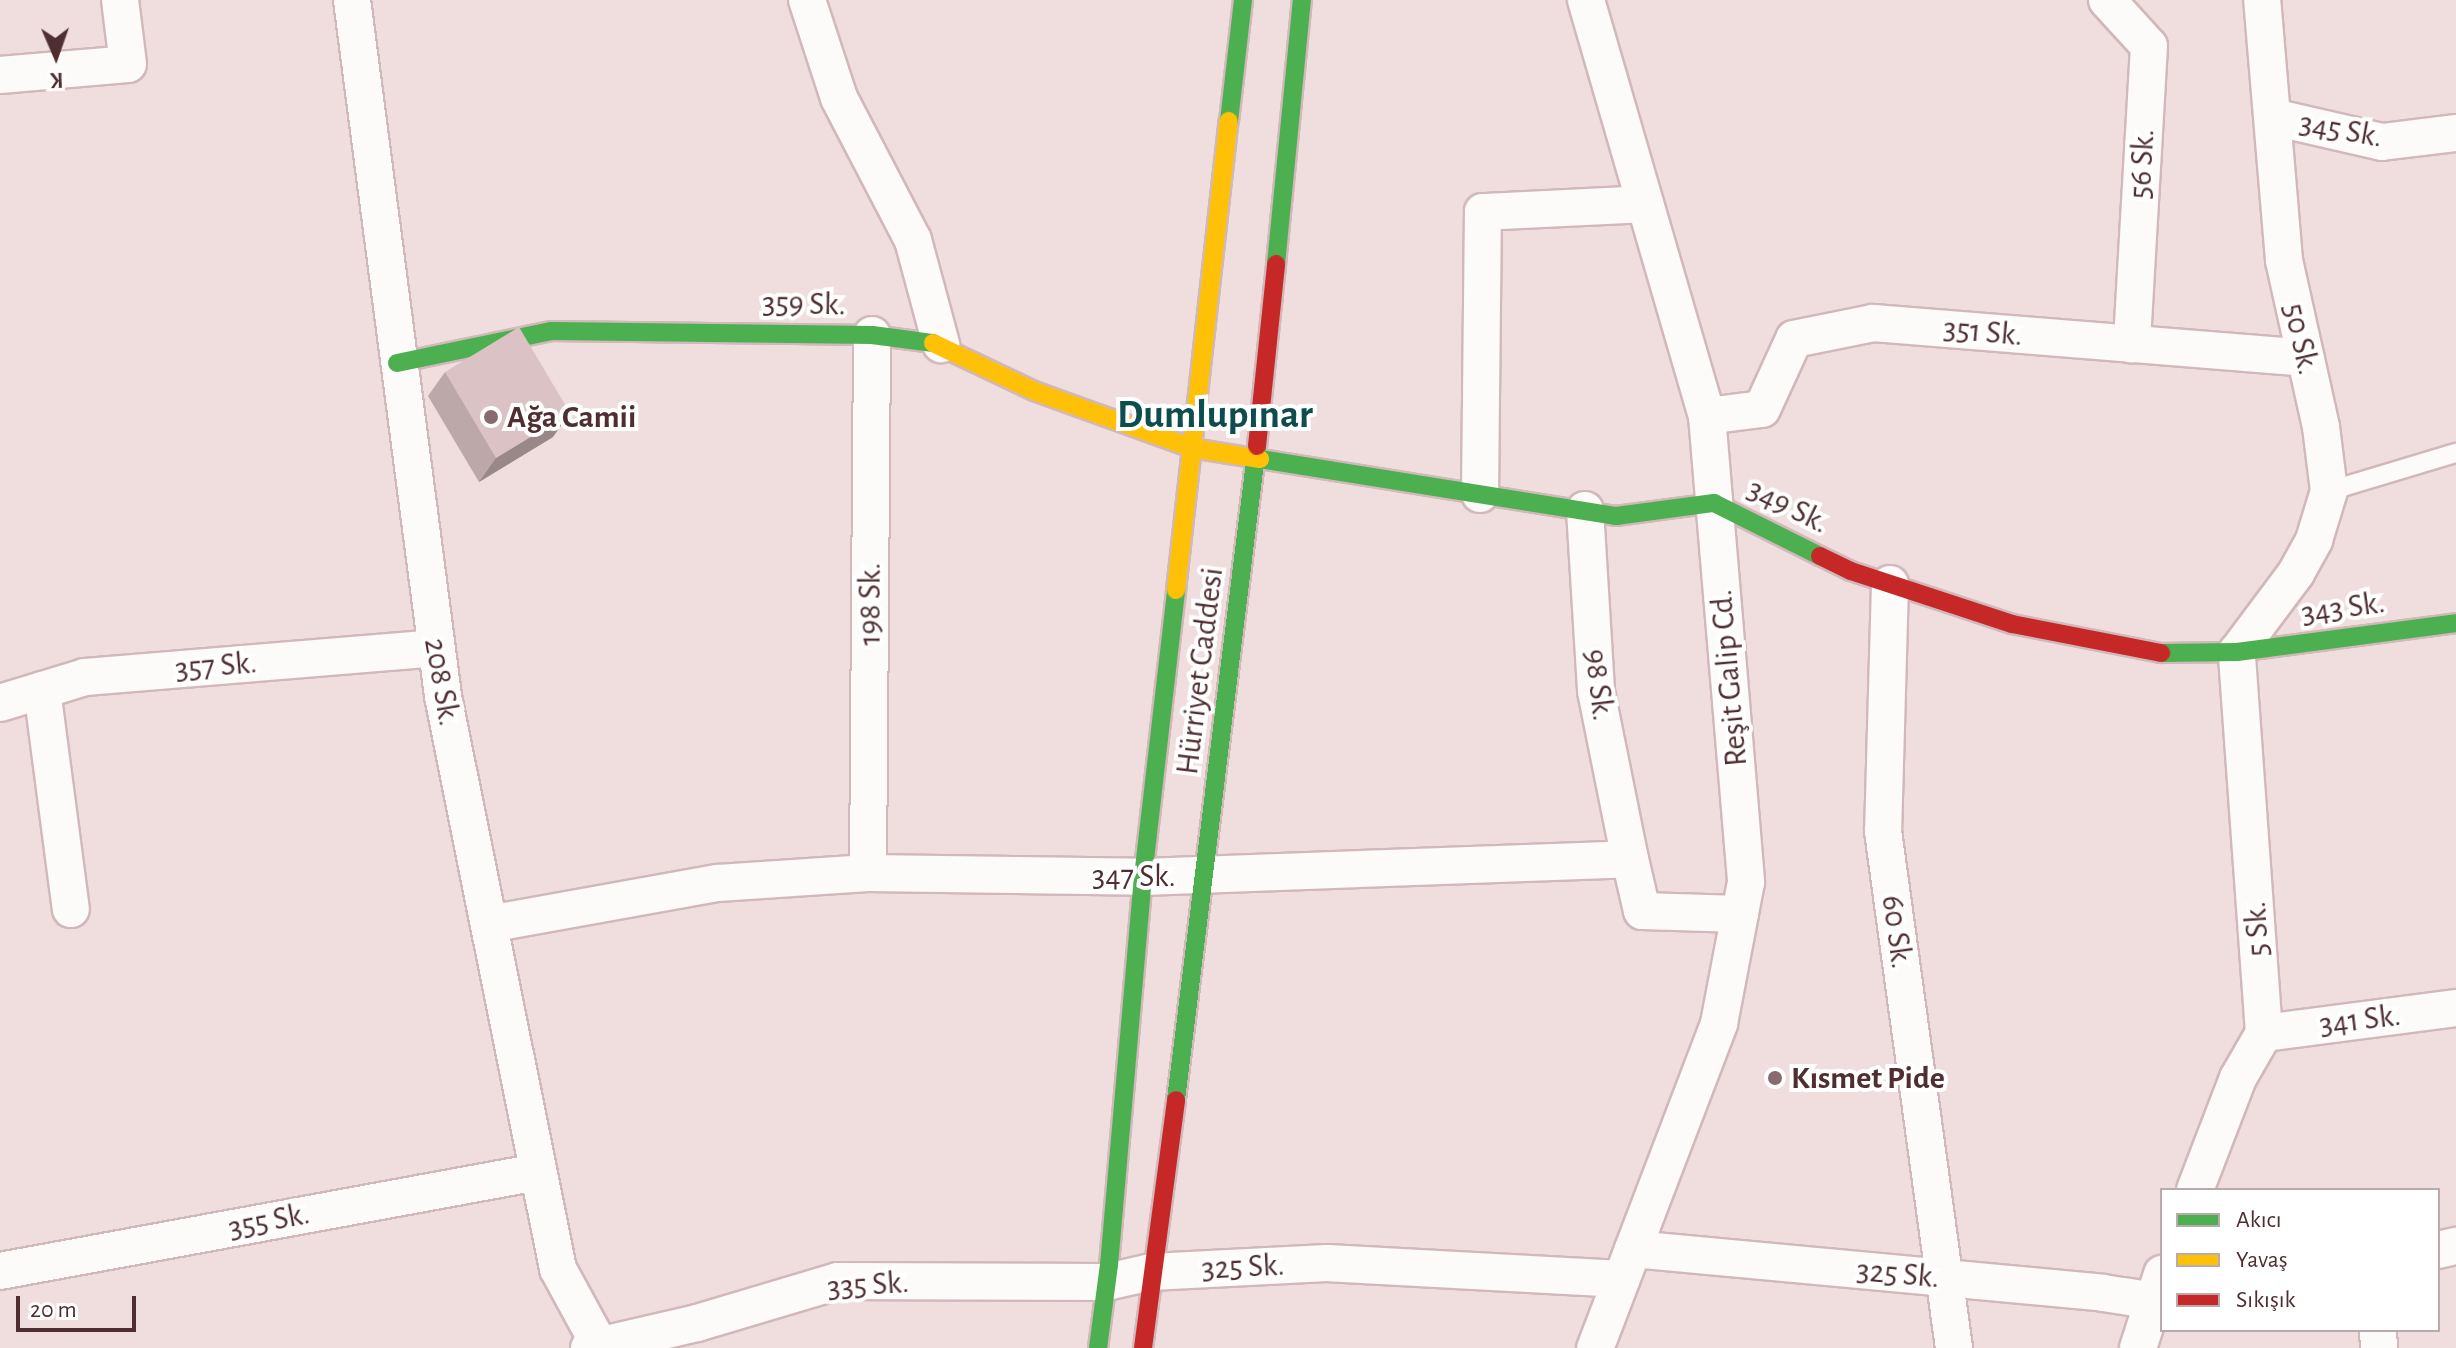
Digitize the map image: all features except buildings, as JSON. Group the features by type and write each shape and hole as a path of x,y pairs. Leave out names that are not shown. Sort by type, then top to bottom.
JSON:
{"main road":[{"name":"Hürriyet Caddesi","path":"1098,1348 1107,1282 1143,877 1243,0"},
{"name":"Hürriyet Caddesi","path":"1143,1348 1206,875 1256,460 1302,0"},
{"name":"359 Sk.","path":"397,363 551,331 872,335 941,344 1034,391 1192,448 1256,460"},
{"name":"349 Sk.","path":"1256,460 1616,516 1714,503 1851,571 2012,624 2151,653 2237,652"},
{"name":"343 Sk.","path":"2237,652 2456,623"}],"street":[{"path":"0,75 128,64 120,0"},
{"name":"208 Sk.","path":"352,0 435,648 558,1269 596,1347"},
{"path":"807,0 839,98 913,240 941,344"},
{"name":"Reşit Galip Cd.","path":"1586,0 1707,416 1746,882 1719,1024 1595,1348"},
{"name":"56 Sk.","path":"2107,0 2149,46 2132,345"},
{"name":"50 Sk.","path":"2237,652 2296,573 2314,540 2329,491 2321,427 2284,260 2262,0"},
{"name":"345 Sk.","path":"2273,117 2382,142 2456,133"},
{"path":"1480,494 1483,212 1645,204"},
{"name":"351 Sk.","path":"1707,416 1762,409 1794,339 1873,323 2306,358"},
{"name":"198 Sk.","path":"868,873 872,335"},
{"name":"98 Sk.","path":"1585,510 1596,691 1630,859"},
{"name":"60 Sk.","path":"1890,584 1883,831 1954,1348"},
{"name":"357 Sk.","path":"1,697 42,690 85,677 435,648"},
{"name":"5 Sk.","path":"2237,652 2264,1033"},
{"path":"42,690 71,909"},
{"path":"1630,859 1642,911 1740,914"},
{"name":"347 Sk.","path":"489,924 718,883 868,873 1143,877 1630,859"},
{"name":"341 Sk.","path":"2264,1033 2456,1008"},
{"path":"2196,1188 2238,1078 2264,1033"},
{"name":"355 Sk.","path":"0,1271 538,1172"},
{"name":"325 Sk.","path":"1107,1282 1151,1272 1327,1263 1628,1264 1945,1278 2103,1293 2158,1293"},
{"name":"335 Sk.","path":"596,1347 697,1323 838,1281 1107,1282"},
{"path":"2138,1348 2158,1293"}],"lane":[{"path":"2329,491 2456,453"}],"traffic: fast":[{"path":"1229,121 1243,0"},
{"path":"1276,264 1302,0"},
{"path":"397,363 551,331 872,335 933,343"},
{"path":"1176,1100 1257,446"},
{"path":"1260,459 1616,516 1714,503 1820,556"},
{"path":"1098,1348 1109,1265 1143,877 1176,590"},
{"path":"2161,653 2237,652 2456,623"}],"traffic: slow":[{"path":"1176,590 1229,121"},
{"path":"933,343 1034,391 1192,448 1260,459"}],"traffic: jam":[{"path":"1257,446 1276,264"},
{"path":"1820,556 1851,571 2012,624 2161,653"},
{"path":"1143,1348 1176,1100"}],"place":[{"name":"Ağa Camii","path":"491,417"},
{"name":"Kısmet Pide","path":"1775,1078"}],"district":[{"name":"Dumlupınar","path":"1215,415"}]}
